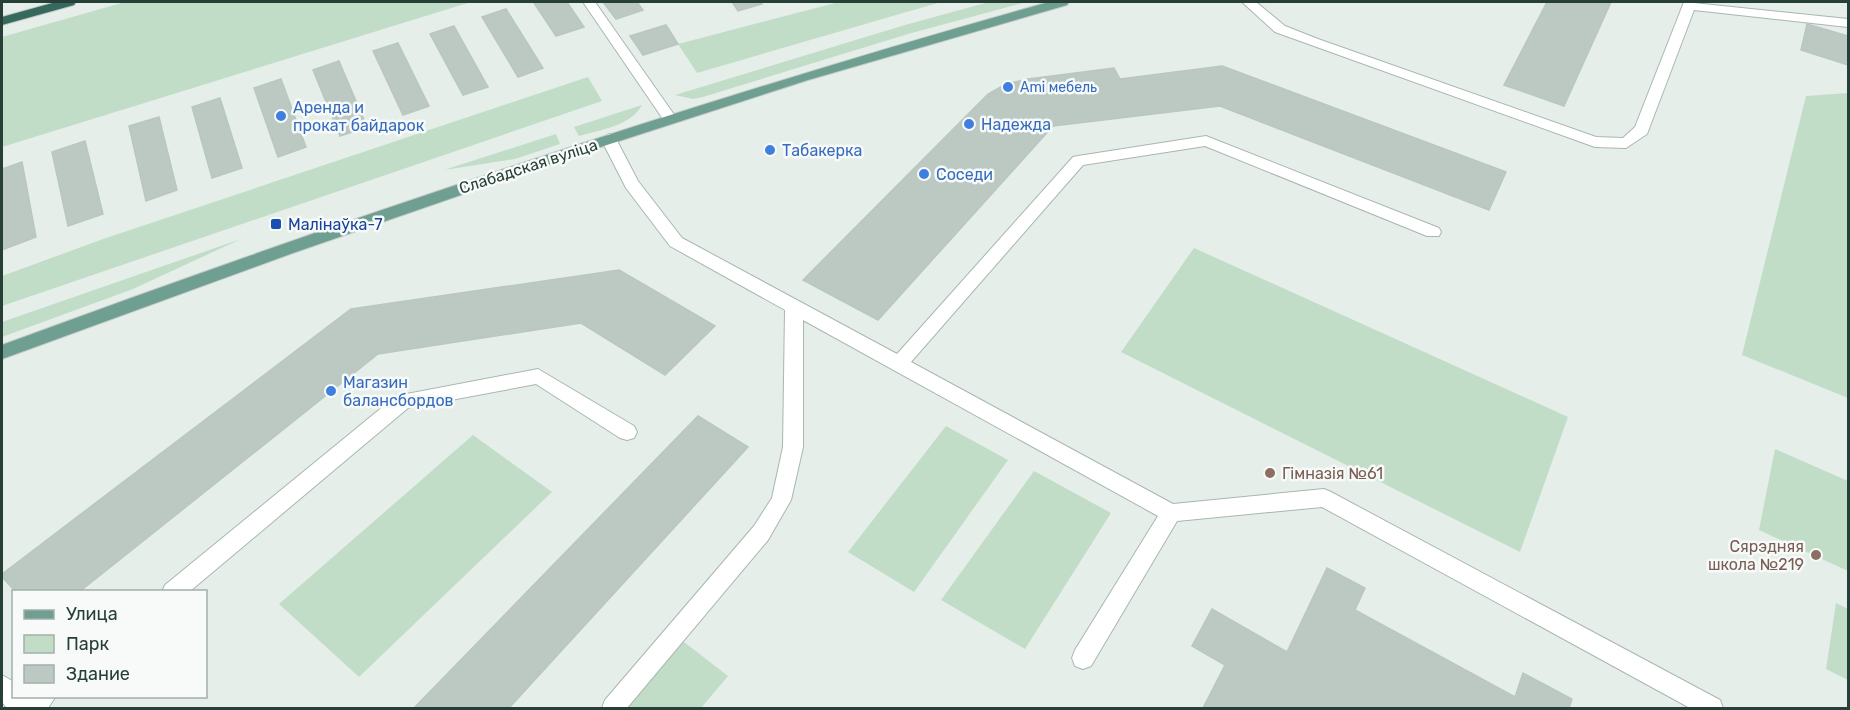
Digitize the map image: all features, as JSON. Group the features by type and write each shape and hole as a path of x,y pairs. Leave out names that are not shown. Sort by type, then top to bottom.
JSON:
{"highway":[{"path":"2,21 69,2"}],"main road":[{"name":"Слабадская вуліца","path":"2,352 411,205 609,139 843,65 1062,2"}],"lane":[{"path":"589,2 670,119"},
{"path":"1249,2 1281,29 1312,42 1595,142 1626,142 1642,130 1689,5 1848,23"},
{"path":"609,139 632,184 676,242 1171,513 1324,498 1712,708"},
{"path":"899,364 1078,161 1206,141 1433,232"},
{"path":"614,708 761,533 781,500 793,447 794,307"},
{"path":"173,590 403,401 538,376 627,432"},
{"path":"1083,658 1171,513"},
{"path":"31,708 43,698"}],"green space":[{"path":"125,2 471,2 2,147 2,37"},
{"path":"839,2 941,2 697,73 678,44"},
{"path":"989,2 1026,2 908,34 703,97 693,99 675,95 905,25"},
{"path":"588,77 602,101 2,306 2,276 106,238"},
{"path":"1848,93 1848,398 1742,355 1806,96"},
{"path":"642,105 630,118 605,129 579,136 574,127"},
{"path":"556,134 560,144 515,159 444,170"},
{"path":"241,239 133,289 2,337 2,322"},
{"path":"1194,248 1568,417 1520,552 1121,352"},
{"path":"946,426 1008,460 914,592 848,552"},
{"path":"473,435 552,492 359,677 279,604"},
{"path":"1775,449 1848,481 1848,571 1759,530"},
{"path":"1034,471 1111,513 1025,649 941,600"},
{"path":"1836,603 1848,609 1848,680 1826,669"},
{"path":"671,632 728,676 701,708 603,708"}],"building":[{"path":"567,2 584,27 556,36 534,3"},
{"path":"603,2 637,2 643,10 616,19"},
{"path":"732,2 761,2 762,4 738,11"},
{"path":"1547,2 1611,2 1564,106 1504,85"},
{"path":"506,9 543,68 518,77 482,17"},
{"path":"1807,24 1848,36 1848,65 1801,50"},
{"path":"666,25 678,44 643,55 630,36"},
{"path":"454,26 488,87 463,95 430,34"},
{"path":"398,43 429,106 403,115 373,51"},
{"path":"339,61 367,127 340,136 313,70"},
{"path":"1222,66 1506,172 1489,210 1220,106 1053,126 878,320 803,280 988,94 1006,84 1114,68 1120,79"},
{"path":"281,79 306,147 278,157 254,88"},
{"path":"220,98 242,168 212,178 192,107"},
{"path":"159,117 177,190 146,201 129,126"},
{"path":"85,141 103,214 68,226 52,152"},
{"path":"22,162 36,237 2,250 2,169"},
{"path":"619,270 715,326 665,375 581,323 378,354 82,590 14,590 2,577 2,574 351,309"},
{"path":"698,416 748,447 509,708 414,708"},
{"path":"1327,568 1365,588 1355,610 1515,697 1523,673 1572,699 1569,708 1203,708 1225,665 1192,646 1212,609 1287,652"}],"place":[{"name":"Ami мебель","path":"1008,87"},
{"name":"Аренда и прокат байдарок","path":"281,116"},
{"name":"Надежда","path":"969,124"},
{"name":"Табакерка","path":"770,150"},
{"name":"Соседи","path":"924,174"},
{"name":"Малінаўка-7","path":"276,224"},
{"name":"Магазин балансбордов","path":"331,391"},
{"name":"Гімназія №61","path":"1270,473"},
{"name":"Сярэдняя школа №219","path":"1816,555"}]}
